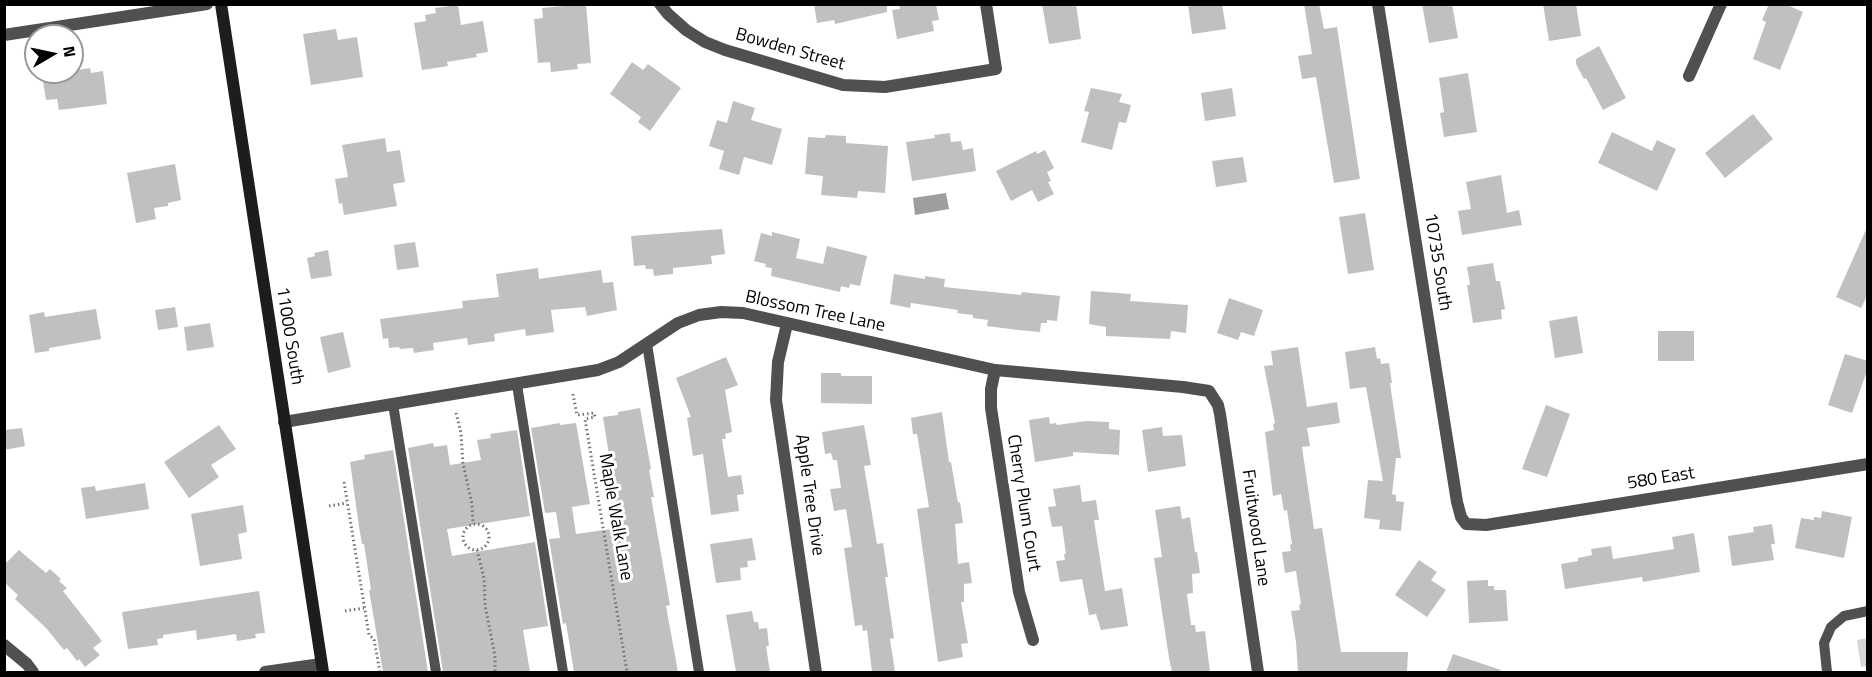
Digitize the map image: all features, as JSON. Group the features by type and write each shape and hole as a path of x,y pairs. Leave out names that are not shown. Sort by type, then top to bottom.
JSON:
{"street":[{"path":"4,35 207,4"},
{"name":"11000 South","path":"221,4 322,668"},
{"name":"Bowden Street","path":"660,4 686,30 705,42 725,50 843,85 885,87 996,69 986,4"},
{"name":"10735 South","path":"1378,4 1457,502 1461,517 1466,524"},
{"path":"1689,76 1720,4"},
{"name":"Blossom Tree Lane","path":"284,422 598,370 619,362 678,323 699,315 721,312 743,313 995,370 1209,391"},
{"name":"Apple Tree Drive","path":"787,324 778,362 776,400 816,672"},
{"name":"Cherry Plum Court","path":"995,370 991,389 991,408 1019,592 1033,640"},
{"name":"Fruitwood Lane","path":"1209,391 1214,397 1220,414 1258,672"},
{"name":"580 East","path":"1466,524 1486,525 1865,465"},
{"path":"4,645 33,672"},
{"path":"265,672 322,668"}],"lane":[{"path":"647,344 699,672"},
{"path":"516,385 563,672"},
{"path":"393,405 436,672"},
{"path":"1827,672 1824,643 1831,627 1844,616 1868,611"}],"path":[{"name":"Maple Walk Lane","path":"573,394 577,415 594,413 595,417 585,418 627,672"},
{"path":"456,413 461,433 463,464 472,504 473,524"},
{"path":"344,482 369,635 374,639 380,672"},
{"path":"329,506 347,503"},
{"path":"473,524 482,525 489,535 487,543 477,550 469,548 463,538 464,531 473,524"},
{"path":"477,550 484,578 485,605 495,656 495,672"},
{"path":"345,611 364,608"}],"shaded area":[{"path":"946,193 949,209 915,215 913,198"},
{"path":"1867,638 1867,666 1861,667 1857,640"}],"building":[{"path":"586,4 591,63 577,64 578,69 551,72 550,62 538,63 534,19 543,18 542,8"},
{"path":"814,4 887,4 887,12 835,24 834,20 817,23"},
{"path":"899,4 936,4 939,20 932,21 934,31 897,39 892,10 900,9"},
{"path":"1042,4 1076,4 1081,39 1049,44"},
{"path":"1188,4 1222,4 1226,29 1192,34"},
{"path":"1304,4 1319,4 1324,29 1337,27 1360,179 1334,183 1316,77 1302,79 1298,56 1312,54"},
{"path":"1422,4 1452,4 1458,38 1429,43"},
{"path":"1543,4 1576,4 1581,36 1549,41"},
{"path":"1769,4 1785,4 1803,12 1780,70 1753,59 1766,22 1762,20"},
{"path":"458,5 461,25 483,21 488,52 476,54 477,57 447,62 448,66 422,70 414,23 426,21 425,15 436,13 435,8"},
{"path":"336,29 338,40 357,37 363,77 311,85 303,34"},
{"path":"1599,46 1626,98 1603,110 1576,64 1576,59"},
{"path":"632,62 643,70 648,64 681,88 650,131 638,122 641,117 610,94"},
{"path":"90,68 91,73 103,71 107,104 59,110 57,99 46,100 43,84 84,84 84,69"},
{"path":"1468,73 1477,132 1444,137 1440,113 1444,112 1439,78"},
{"path":"1091,88 1122,94 1119,102 1131,105 1126,123 1119,122 1112,150 1081,142 1089,112 1084,111"},
{"path":"1232,88 1236,116 1205,121 1201,93"},
{"path":"733,101 755,108 751,120 782,129 772,165 744,157 739,175 719,169 724,151 709,146 717,120 727,123"},
{"path":"1753,114 1773,139 1725,178 1705,153"},
{"path":"1612,132 1652,151 1657,140 1676,149 1657,191 1598,163"},
{"path":"950,133 951,142 961,141 963,150 973,148 976,171 912,181 906,142 935,138 934,135"},
{"path":"826,135 846,136 846,143 888,146 885,193 858,191 857,198 821,195 823,176 805,174 808,137 825,138"},
{"path":"385,138 387,152 400,150 405,182 393,184 397,206 344,215 342,203 339,204 335,179 348,177 342,145"},
{"path":"1045,150 1054,168 1047,172 1051,181 1048,182 1054,194 1038,202 1032,190 1011,201 996,171 1036,151 1037,154"},
{"path":"1243,157 1247,182 1216,187 1212,161"},
{"path":"175,164 181,200 168,203 168,206 154,208 156,219 136,223 127,173"},
{"path":"1501,175 1507,213 1519,210 1522,225 1462,235 1458,211 1471,209 1466,182"},
{"path":"1365,213 1374,270 1348,274 1339,217"},
{"path":"1868,225 1868,294 1861,308 1836,297"},
{"path":"722,229 725,254 711,256 712,264 673,268 673,274 654,276 653,269 646,269 645,265 634,266 631,236"},
{"path":"772,232 800,239 796,258 823,264 827,246 867,256 860,286 850,284 849,288 841,286 840,292 771,276 772,268 754,261 761,233 772,236"},
{"path":"415,242 419,267 397,270 394,245"},
{"path":"328,250 332,276 311,279 307,258 315,256 314,253"},
{"path":"1493,263 1496,281 1500,281 1505,309 1501,310 1502,319 1473,323 1467,285 1470,285 1467,267"},
{"path":"538,268 539,279 601,270 603,283 613,282 617,310 587,316 585,307 551,310 554,332 526,336 525,329 494,334 495,341 468,345 467,338 433,343 434,350 414,353 413,348 389,348 388,338 383,339 380,319 463,308 462,301 499,297 496,274"},
{"path":"894,274 925,279 925,276 945,279 944,287 1021,295 1022,292 1060,296 1057,321 1047,320 1047,323 1041,323 1040,332 1018,330 987,326 988,320 957,313 958,310 911,303 910,308 890,304"},
{"path":"1091,291 1131,294 1130,301 1188,305 1186,333 1171,331 1170,339 1106,336 1106,327 1089,324"},
{"path":"1229,298 1263,310 1254,336 1241,332 1238,340 1217,333"},
{"path":"175,307 178,327 158,330 155,310"},
{"path":"96,309 101,339 49,348 49,351 35,353 29,315 44,312 45,317"},
{"path":"1577,316 1583,353 1555,358 1549,321"},
{"path":"210,323 214,347 187,351 184,327"},
{"path":"1658,331 1694,331 1694,361 1658,361"},
{"path":"343,332 351,367 328,373 320,337"},
{"path":"1298,347 1307,407 1337,402 1340,423 1307,428 1310,446 1302,447 1314,529 1322,528 1341,652 1408,652 1407,672 1298,672 1291,611 1300,610 1299,605 1301,604 1296,571 1285,573 1282,552 1291,551 1290,545 1292,544 1287,510 1284,511 1281,494 1273,496 1265,432 1274,430 1273,424 1275,423 1264,366 1273,365 1271,351"},
{"path":"1375,347 1377,359 1380,358 1381,364 1389,363 1392,383 1390,383 1401,458 1396,458 1392,494 1396,495 1396,501 1404,502 1401,531 1379,529 1380,520 1364,518 1368,480 1383,481 1366,387 1350,389 1345,352"},
{"path":"1845,354 1868,361 1868,368 1852,413 1828,405"},
{"path":"726,357 738,385 725,390 732,432 725,434 726,439 722,439 728,477 741,475 744,494 737,495 739,511 711,515 703,454 693,456 687,418 691,417 676,378"},
{"path":"821,373 841,373 841,376 872,376 872,404 821,403"},
{"path":"1546,405 1570,414 1547,477 1522,469"},
{"path":"640,408 651,469 649,470 654,497 651,497 670,605 666,606 678,672 574,672 566,623 563,624 549,539 560,538 556,512 545,513 531,428 576,423 590,504 572,507 576,534 618,528 616,513 618,512 603,417"},
{"path":"942,412 949,462 951,462 963,523 955,524 958,564 969,562 972,583 964,584 964,602 961,602 968,643 961,644 963,657 938,662 917,509 929,507 917,434 913,434 911,418"},
{"path":"1049,417 1050,424 1056,423 1057,425 1086,421 1109,422 1109,429 1120,430 1119,455 1073,452 1073,456 1035,462 1029,420"},
{"path":"219,425 236,449 211,465 219,477 189,498 164,462"},
{"path":"864,425 871,465 864,466 877,544 883,543 888,577 885,577 894,638 890,639 895,672 872,672 867,630 863,631 862,625 855,626 844,548 852,547 846,509 834,511 830,489 841,488 837,460 833,460 831,453 825,454 822,432"},
{"path":"1162,427 1163,436 1182,435 1186,466 1148,472 1142,430"},
{"path":"22,428 25,446 4,450 4,430"},
{"path":"517,430 530,516 447,529 452,556 535,542 548,626 523,630 530,672 443,672 408,448 433,443 434,447 447,445 450,465 481,460 477,440 491,438 490,434"},
{"path":"393,450 428,672 383,672 369,590 371,590 364,544 362,544 359,527 350,462 365,459 364,455"},
{"path":"145,483 149,509 86,519 81,488 95,486 96,491"},
{"path":"1080,485 1082,502 1096,500 1099,520 1094,520 1105,591 1122,588 1128,626 1101,630 1096,614 1089,615 1082,579 1060,582 1056,561 1065,560 1064,554 1066,554 1062,526 1052,527 1048,507 1056,506 1053,489"},
{"path":"243,505 247,532 238,534 242,559 200,566 191,514"},
{"path":"1180,506 1182,519 1190,517 1200,573 1192,574 1193,593 1187,594 1191,625 1195,625 1196,632 1205,631 1210,672 1172,672 1169,658 1154,558 1162,557 1155,510"},
{"path":"1822,511 1852,517 1844,558 1795,548 1801,518 1814,520 1814,517 1821,518"},
{"path":"1772,524 1775,544 1771,544 1774,560 1732,566 1728,536 1754,532 1753,527"},
{"path":"1694,533 1700,572 1643,582 1642,577 1565,589 1561,564 1578,561 1578,558 1592,555 1591,549 1611,546 1613,559 1674,549 1672,537"},
{"path":"752,538 756,560 747,561 748,567 740,568 741,580 716,583 710,544"},
{"path":"19,550 46,573 50,569 61,579 59,581 67,588 63,591 102,641 93,648 100,655 85,667 67,648 64,650 46,628 15,599 18,595 4,582 4,565"},
{"path":"1419,560 1437,572 1431,580 1446,590 1427,617 1395,595"},
{"path":"1488,580 1488,586 1494,586 1494,590 1506,590 1508,621 1469,623 1467,581"},
{"path":"259,591 265,633 255,634 256,638 237,641 236,634 197,640 196,630 163,635 163,638 157,639 158,645 128,649 122,612"},
{"path":"752,611 754,622 758,622 759,629 767,628 769,646 766,646 770,672 736,672 726,615"},
{"path":"1453,654 1501,670 1500,672 1446,672"}]}
